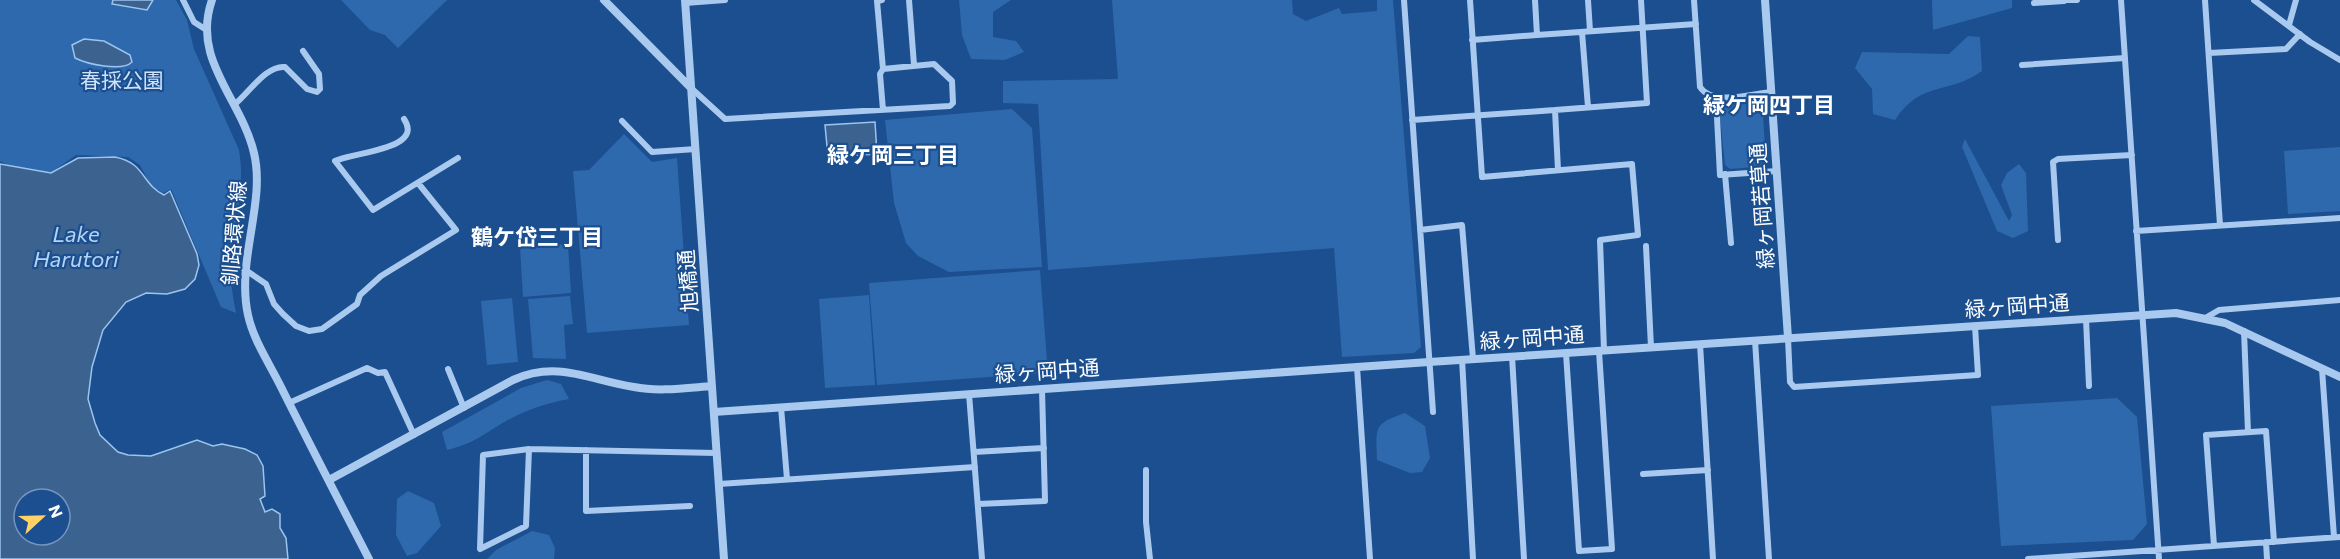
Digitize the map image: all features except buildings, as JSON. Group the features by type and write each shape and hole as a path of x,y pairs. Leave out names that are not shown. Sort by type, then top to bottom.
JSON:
{"street":[{"path":"183,0 194,22 205,29"},
{"name":"釧路環状線","path":"212,0 205,29 211,57 250,138 255,159 254,199 244,268 251,326 369,559"},
{"path":"604,0 724,118 950,106 953,103 952,81 934,64 883,69"},
{"path":"685,1 725,0"},
{"path":"882,0 878,1 883,69 880,74 883,110"},
{"path":"909,0 914,65"},
{"path":"1404,0 1433,412"},
{"path":"1470,0 1482,177 1632,164 1638,235 1599,240 1612,549 1579,551 1566,353"},
{"path":"1535,0 1537,35"},
{"path":"1588,0 1586,32 1588,107"},
{"path":"1412,120 1647,103 1641,0"},
{"path":"1694,0 1700,87 1704,93 1716,98 1772,92"},
{"name":"緑ヶ岡若草通","path":"1765,0 1788,338"},
{"path":"2034,3 2077,0"},
{"path":"2121,0 2159,559"},
{"path":"2205,0 2220,225"},
{"path":"2254,0 2340,60"},
{"path":"2289,25 2296,0"},
{"name":"旭橋通","path":"685,1 724,559"},
{"path":"1472,40 1696,24"},
{"path":"2209,53 2286,49 2300,34"},
{"path":"234,105 252,90 264,74 279,66 285,67 307,89 317,92 320,89 319,74 303,51"},
{"path":"2022,65 2125,58"},
{"path":"1716,98 1720,175 1777,171"},
{"path":"1555,110 1558,170"},
{"path":"404,119 409,126 408,132 396,145 344,156 335,161 373,210 458,158"},
{"path":"622,121 652,152 696,149"},
{"path":"2058,240 2053,162 2058,159 2132,155"},
{"path":"1725,174 1731,243"},
{"path":"244,268 266,284 274,304 296,326 309,331 322,329 357,304 360,295 381,276 456,230 418,183"},
{"path":"2136,231 2340,218"},
{"path":"1420,230 1462,225 1473,359"},
{"path":"1646,246 1651,347"},
{"path":"2206,317 2219,310 2340,300"},
{"name":"緑ヶ岡中通","path":"714,412 1462,359 2176,313 2206,317 2244,331 2340,377"},
{"path":"2086,319 2089,386"},
{"path":"1788,338 1790,382 1794,387 1978,375 1975,326"},
{"path":"2244,331 2248,432"},
{"path":"1755,340 1769,559"},
{"path":"1700,344 1713,559"},
{"path":"1512,356 1524,559"},
{"path":"1462,359 1473,559"},
{"path":"1358,367 1370,559"},
{"path":"289,403 367,368 378,373 385,372 414,435"},
{"path":"448,369 464,408"},
{"path":"2028,559 2337,537 2322,369"},
{"path":"329,480 513,380 546,370 648,389 712,386"},
{"path":"978,504 1046,501 1042,389"},
{"path":"969,394 982,559"},
{"path":"781,407 787,479"},
{"path":"2214,546 2206,435 2248,432 2266,431 2274,542"},
{"path":"974,452 1044,448"},
{"path":"529,449 525,526 480,549 483,455 529,449 716,453"},
{"path":"586,450 586,511 690,506"},
{"path":"719,484 975,466"},
{"path":"1146,470 1146,522 1150,559"},
{"path":"1643,474 1708,470"},
{"path":"2266,542 2267,559"}],"green space":[{"name":"春採公園","path":"0,0 176,0 187,20 194,49 239,150 241,179 231,272 236,313 221,307 171,189 163,193 151,186 140,165 128,157 76,155 52,172 38,174 22,173 0,161"},
{"path":"341,0 447,0 398,48 385,35 370,30"},
{"path":"959,0 1011,0 993,12 993,37 1016,41 1024,52 1005,60 971,59 962,35"},
{"path":"1112,0 1292,0 1293,14 1306,21 1339,8 1342,14 1377,11 1377,0 1393,0 1421,347 1414,353 1342,357 1334,248 1048,270 1038,104 1003,103 1003,81 1118,79"},
{"path":"1932,0 2012,0 2012,8 1933,30"},
{"path":"1968,36 1980,37 1982,71 1958,83 1925,93 1905,107 1895,120 1873,114 1872,89 1855,68 1862,52 1949,54"},
{"path":"1762,98 1766,166 1730,169 1725,165 1719,107 1725,100"},
{"path":"1012,109 1032,128 1042,267 949,272 918,256 906,243 894,203 885,120"},
{"path":"624,134 652,162 677,158 689,325 587,333 573,171 589,170"},
{"path":"1965,139 2009,221 2012,215 2001,185 2007,173 2019,164 2026,173 2028,231 2013,238 1997,231 1962,147"},
{"path":"2340,147 2340,211 2288,214 2284,151"},
{"path":"568,244 571,293 523,297 520,247"},
{"path":"1040,270 1048,373 877,385 869,283"},
{"path":"869,295 875,385 825,388 819,299"},
{"path":"570,296 573,324 564,325 566,359 533,358 528,299"},
{"path":"512,298 518,362 487,365 481,301"},
{"path":"547,380 561,384 569,399 521,413 472,441 447,450 442,432 521,388"},
{"path":"2117,398 2137,417 2147,524 2133,540 2001,546 1991,406"},
{"path":"1405,413 1425,426 1430,458 1422,472 1410,473 1377,460 1376,440 1379,428 1387,420"},
{"path":"408,491 434,503 441,526 417,553 407,556 396,535 397,499"},
{"path":"532,531 549,535 555,548 554,559 487,559 496,550"}],"water":[{"path":"113,0 153,0 147,10 112,4"},
{"path":"84,39 104,41 130,55 132,62 113,67 96,65 75,58 72,45"},
{"path":"875,122 877,154 828,157 825,125"},
{"name":"Lake Harutori","path":"115,157 125,160 138,169 151,185 164,195 170,191 197,254 199,265 195,279 185,289 167,294 146,293 126,302 103,330 92,367 88,399 100,435 118,452 128,455 151,456 197,440 213,446 222,444 245,449 257,455 263,466 265,496 260,499 265,512 272,509 280,514 280,528 286,538 288,559 0,559 0,164 51,173 78,158"}],"district":[{"name":"緑ケ岡四丁目","path":"1769,104"},
{"name":"緑ケ岡三丁目","path":"893,154"},
{"name":"鶴ケ岱三丁目","path":"537,236"}]}
